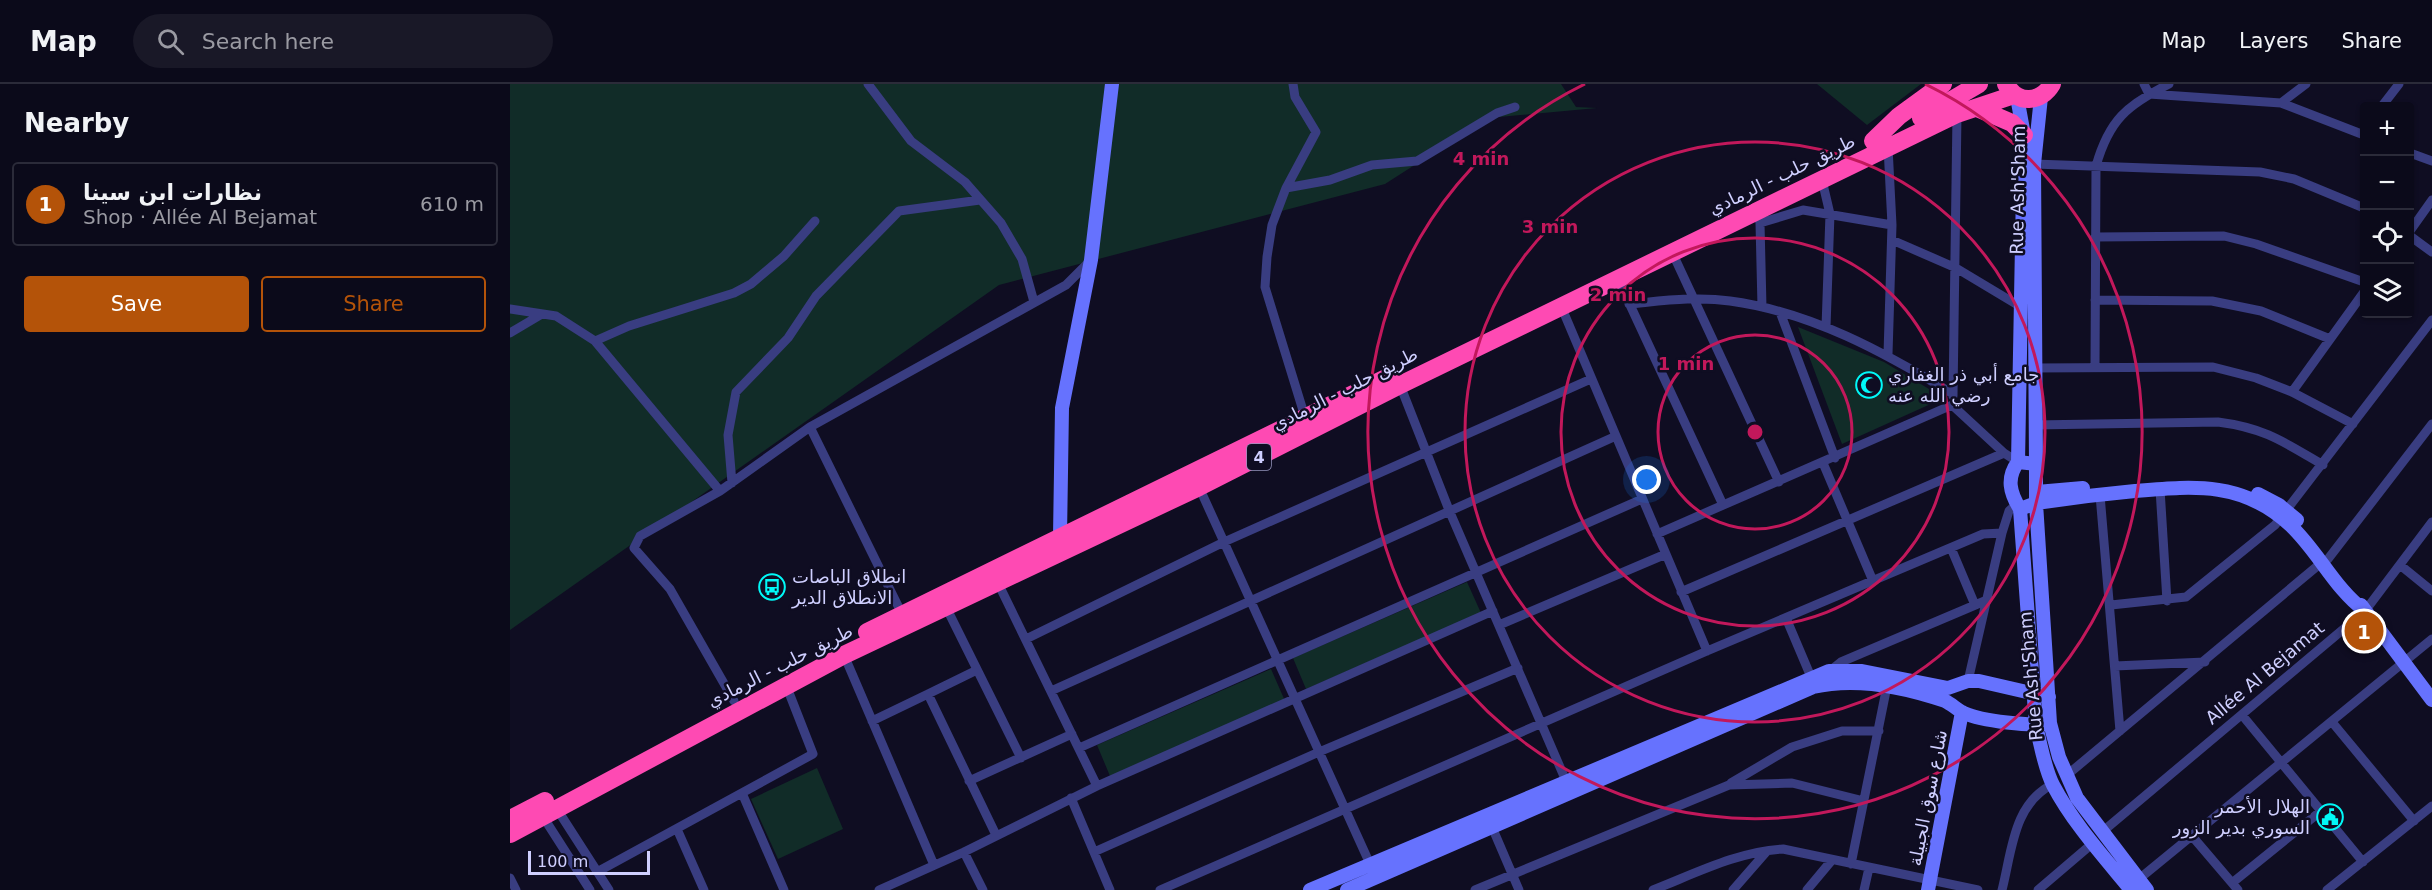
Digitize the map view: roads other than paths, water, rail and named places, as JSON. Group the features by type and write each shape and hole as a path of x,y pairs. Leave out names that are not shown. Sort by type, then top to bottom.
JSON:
{"highway":[{"path":"1880,144 1899,116 1943,84"},
{"name":"طريق حلب - الرمادي","path":"510,819 546,807 844,655 946,609 1199,487 1400,385 1672,252 1759,217 1979,84"},
{"name":"4","path":"2012,92 2025,99 2046,90"},
{"name":"طريق حلب - الرمادي","path":"510,834 546,807 734,701 902,614 1305,417 1880,144 1977,108 2012,92"},
{"path":"1977,108 2013,123 2024,135"}],"street":[{"path":"868,84 911,141 965,182 1001,223 1022,259 1034,302"},
{"path":"1060,536 1062,408 1091,260 1110,84"},
{"path":"1293,84 1295,97 1316,132 1286,188 1272,225 1267,257 1266,287 1305,417"},
{"path":"2144,84 2149,94"},
{"path":"2095,366 2096,166 2104,139 2121,113 2169,84"},
{"path":"2282,103 2306,84"},
{"path":"2385,102 2397,84"},
{"name":"Rue Ash'Sham","path":"2046,90 2034,164 2034,425 2043,725 2053,784 2139,886"},
{"name":"Rue Ash'Sham","path":"2012,92 2024,135 2018,462 2011,475 2010,488 2018,506 2042,696"},
{"path":"2149,94 2282,103 2360,132"},
{"path":"1286,188 1330,180 1372,165 1417,161 1497,113 1515,107"},
{"path":"1952,405 1957,114"},
{"path":"1880,144 1892,225 1888,354"},
{"path":"2414,155 2432,161"},
{"path":"2034,164 2260,172 2294,180 2360,206"},
{"path":"1822,180 1830,214 1826,327"},
{"path":"732,483 728,435 736,392 788,338 816,296 899,211 981,200"},
{"path":"2414,225 2430,206"},
{"path":"1762,307 1759,217 1803,210 1892,225"},
{"path":"595,341 630,326 734,293 751,284 784,256 815,221"},
{"path":"2414,234 2432,252"},
{"path":"2096,237 2224,236 2256,244 2360,281"},
{"path":"1892,240 1956,268 2021,307"},
{"path":"1672,252 1779,482"},
{"path":"734,701 670,589 634,548 639,536 720,491 810,427 1066,285 1091,260"},
{"path":"1618,279 1723,506"},
{"path":"2292,392 2360,298"},
{"path":"1629,304 1695,299 1729,301 1780,312 1826,327 1888,354 1953,394"},
{"path":"2095,300 2212,301 2260,311 2330,339"},
{"path":"1561,306 1707,651"},
{"path":"510,309 556,316 595,341 720,491"},
{"path":"1780,312 1835,458"},
{"path":"510,333 542,314"},
{"path":"2111,605 2167,601 2191,595 2285,515 2432,320"},
{"path":"2034,368 2095,366 2213,368 2256,378 2292,392 2353,424"},
{"path":"1026,639 1224,542 1591,379"},
{"path":"1400,385 1449,510 1566,781"},
{"path":"1657,534 1952,405"},
{"path":"1952,405 2004,453 2018,462 2036,464"},
{"path":"2034,425 2218,422 2266,432 2323,465"},
{"path":"2067,775 2324,561 2432,424"},
{"path":"810,427 902,614"},
{"path":"1051,691 1616,436"},
{"path":"1681,592 2004,453"},
{"path":"1823,463 1874,581"},
{"path":"1963,683 1987,600 2008,511 2036,497 2206,480 2240,487 2285,515 2324,561 2345,594 2365,611 2432,699"},
{"path":"2036,497 2100,495 2194,486 2223,490 2285,515"},
{"path":"1199,487 1370,864"},
{"path":"2160,489 2167,601"},
{"path":"2100,495 2120,732"},
{"path":"1079,748 1642,499"},
{"name":"Allée Al Bejamat","path":"2038,890 2365,611 2432,522"},
{"path":"1160,890 1707,651 1983,534 2002,533"},
{"path":"1951,548 1975,605"},
{"path":"1499,625 1666,554"},
{"path":"2400,565 2432,591"},
{"path":"998,583 1097,786"},
{"path":"1829,671 1841,662 1987,600"},
{"path":"946,609 1021,758"},
{"path":"879,890 964,852 1097,786 1493,611"},
{"path":"1786,618 1810,677"},
{"path":"2139,886 2192,836 2432,639"},
{"path":"844,655 934,865"},
{"path":"2115,666 2205,662"},
{"path":"1094,852 1319,752 1518,668"},
{"path":"872,721 977,670"},
{"path":"1310,890 1810,677 1829,671 1862,671 1948,688 1963,683 2042,696"},
{"path":"1347,890 1814,687 1848,682 1887,686 1958,709 2043,725"},
{"name":"شارع سوق الجبيلة","path":"1929,885 1963,683"},
{"path":"597,872 813,754 786,686"},
{"path":"1851,864 1887,686"},
{"path":"928,694 996,835"},
{"path":"2242,715 2363,862"},
{"path":"2332,722 2414,821"},
{"name":"Rue Ash'Sham","path":"2043,725 2098,838"},
{"path":"1475,890 1730,784 1792,747 1842,731 1879,731"},
{"path":"969,781 1072,734"},
{"path":"1730,784 1792,783 1864,801"},
{"path":"2002,890 2021,813 2037,793 2053,784"},
{"path":"742,793 784,890"},
{"path":"1071,798 1110,890"},
{"path":"2327,890 2432,806"},
{"path":"546,807 609,890"},
{"path":"546,807 590,890"},
{"path":"2192,836 2235,887 2321,811"},
{"path":"1492,827 1520,890"},
{"path":"677,829 704,890"},
{"path":"1653,890 1716,865 1768,850 1783,849 1869,868 1929,885 1977,890"},
{"path":"1733,890 1768,850"},
{"path":"964,852 983,890"},
{"path":"1807,890 1832,860"},
{"path":"1864,890 1869,868"},
{"path":"510,878 516,890"}],"place":[{"name":"جامع أبي ذر الغفاري رضي الله عنه","path":"1869,385"},
{"name":"انطلاق الباصات الانطلاق الدير","path":"772,587"},
{"name":"نظارات ابن سينا","path":"2364,631"},
{"name":"الهلال الأحمر السوري بدير الزور","path":"2330,817"}]}
